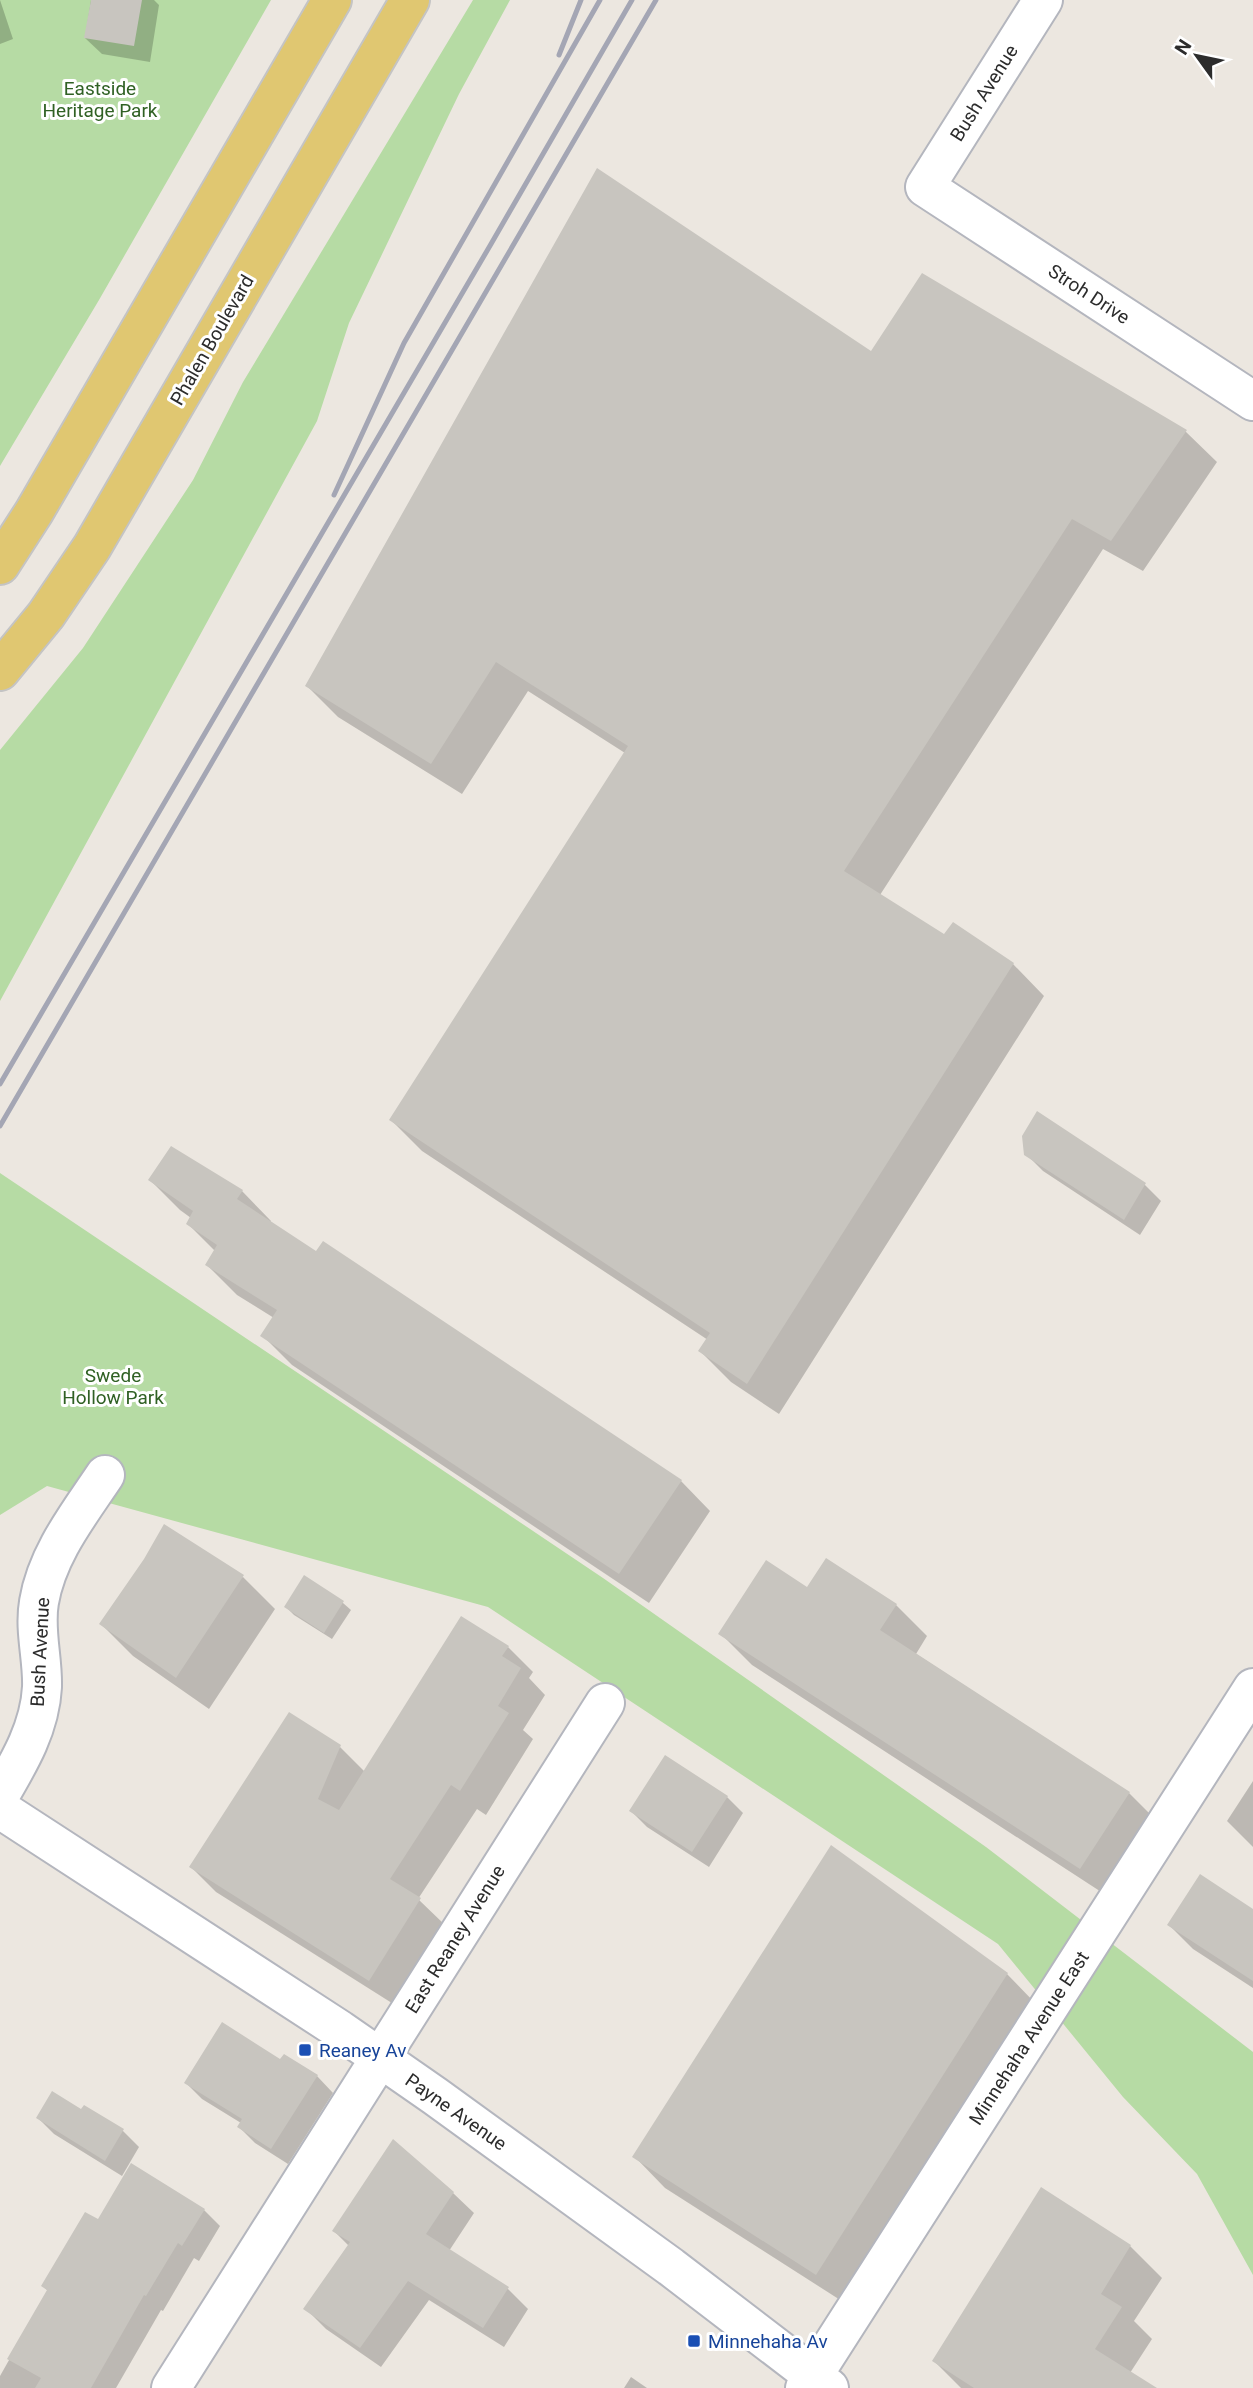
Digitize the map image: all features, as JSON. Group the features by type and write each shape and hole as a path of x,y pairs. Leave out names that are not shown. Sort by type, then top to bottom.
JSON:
{"main road":[{"path":"0,565 34,512 332,0"},
{"name":"Phalen Boulevard","path":"0,671 46,615 92,547 410,0"}],"street":[{"name":"Bush Avenue","path":"925,187 1043,0"},
{"name":"Stroh Drive","path":"925,187 1253,401"},
{"name":"Bush Avenue","path":"0,1795 22,1759 34,1730 42,1686 37,1630 39,1602 46,1576 58,1548 105,1475"},
{"name":"Minnehaha Avenue East","path":"816,2383 1049,2006 1253,1688"},
{"name":"East Reaney Avenue","path":"171,2388 605,1703"},
{"name":"Payne Avenue","path":"0,1809 380,2059 660,2259 816,2383"}],"green space":[{"name":"Eastside Heritage Park","path":"0,0 271,0 99,300 0,466"},
{"path":"473,0 510,0 459,94 349,323 317,421 0,1001 0,750 83,648 193,480 243,382"},
{"name":"Swede Hollow Park","path":"0,1173 603,1578 986,1847 1253,2052 1253,2275 1197,2174 1123,2097 998,1944 488,1607 47,1486 0,1515"}],"building":[{"path":"91,0 142,0 134,46 84,38"},
{"path":"597,168 871,351 922,273 1187,430 1111,541 1072,519 844,871 944,934 953,922 1014,963 747,1384 698,1351 710,1333 389,1120 628,746 496,662 431,764 305,686"},
{"path":"1037,1111 1146,1183 1124,1220 1024,1155 1022,1136"},
{"path":"171,1146 243,1190 237,1199 316,1251 323,1241 682,1480 619,1574 260,1336 277,1310 205,1265 217,1245 186,1224 193,1211 148,1180"},
{"path":"164,1524 244,1575 176,1678 99,1624 144,1559"},
{"path":"826,1558 897,1604 880,1630 1130,1792 1080,1869 718,1634 766,1560 807,1587"},
{"path":"304,1575 344,1601 324,1633 284,1607"},
{"path":"461,1616 509,1646 502,1656 521,1668 498,1706 509,1713 460,1791 451,1785 390,1879 421,1898 369,1981 189,1867 289,1712 341,1745 318,1799 339,1810"},
{"path":"665,1755 728,1796 692,1852 629,1811"},
{"path":"831,1845 1008,1973 816,2275 632,2157"},
{"path":"1200,1874 1253,1909 1253,1981 1167,1925"},
{"path":"222,2022 280,2059 284,2054 318,2075 271,2149 237,2127 242,2119 184,2083"},
{"path":"52,2091 81,2109 84,2105 124,2129 105,2161 36,2118"},
{"path":"393,2139 454,2192 426,2234 509,2287 483,2328 408,2281 360,2348 303,2309 350,2242 332,2231"},
{"path":"131,2163 205,2209 182,2246 178,2243 146,2296 144,2295 91,2388 35,2388 41,2378 7,2359 47,2290 41,2286 85,2212 98,2219"},
{"path":"1041,2187 1131,2245 1101,2294 1122,2307 1095,2349 1157,2388 974,2388 932,2361"}],"railway":[{"path":"559,55 581,0"},
{"path":"334,495 404,343 600,0"},
{"path":"0,1084 632,0"},
{"path":"0,1126 656,0"}],"place":[{"name":"Reaney Av","path":"305,2050"},
{"name":"Minnehaha Av","path":"694,2341"}]}
